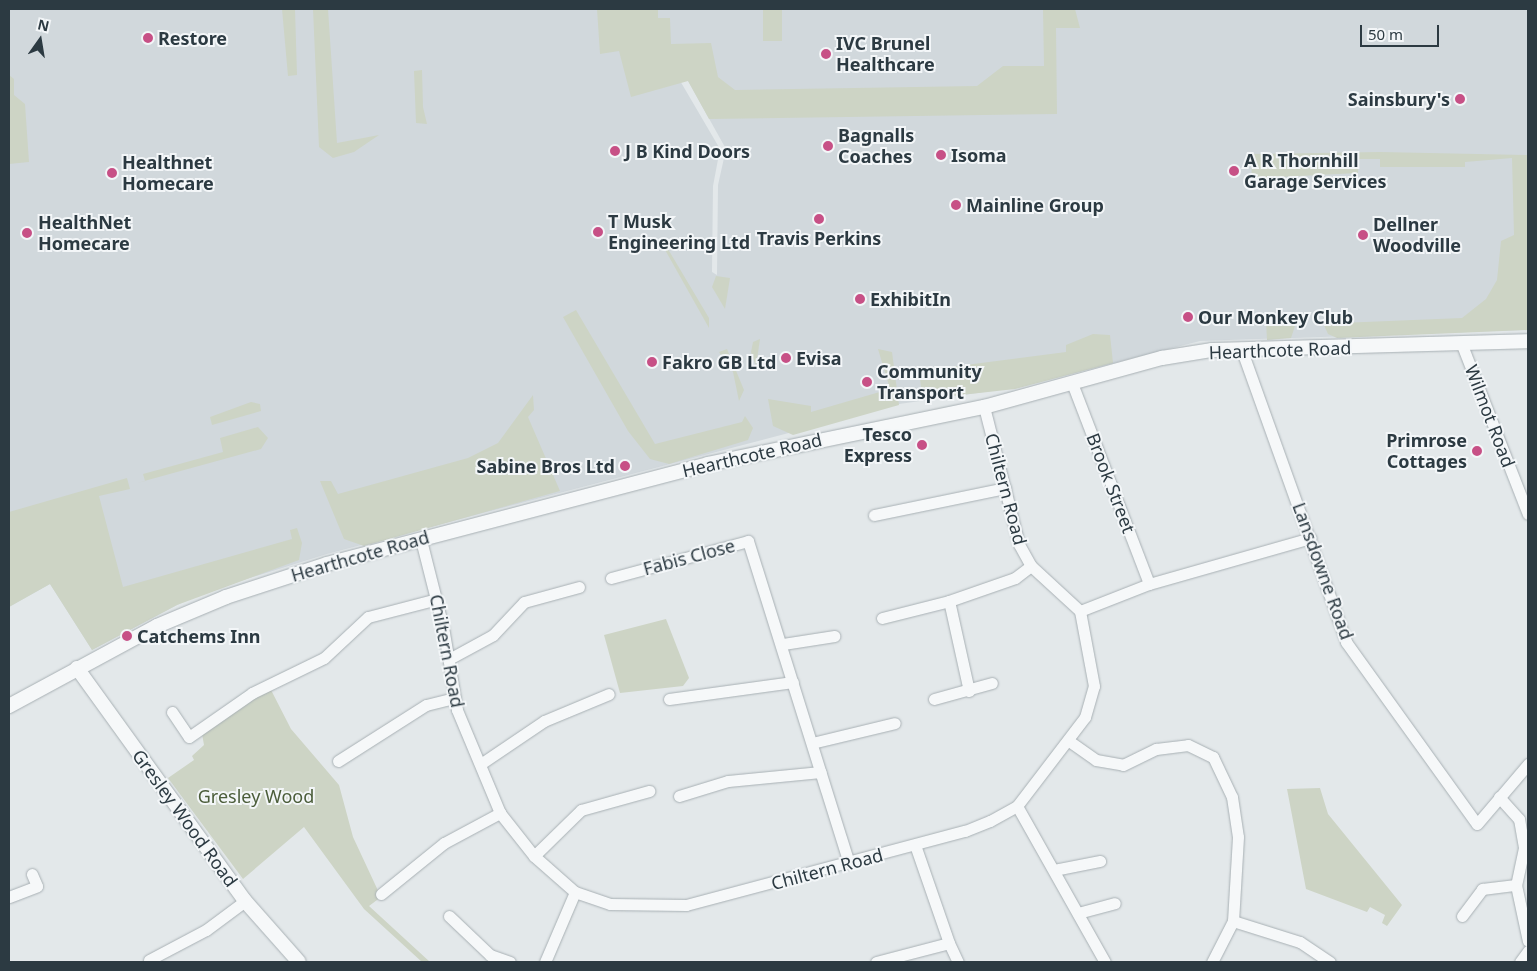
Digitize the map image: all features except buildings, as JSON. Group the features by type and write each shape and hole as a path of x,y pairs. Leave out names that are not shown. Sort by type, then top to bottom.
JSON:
{"street":[{"name":"Hearthcote Road","path":"9,706 77,668 226,596 421,540 760,452 984,407 1162,358 1241,348 1462,345 1528,341"},
{"name":"Wilmot Road","path":"1462,345 1528,514"},
{"name":"Lansdowne Road","path":"1241,348 1311,538 1346,642 1477,824 1499,797"},
{"name":"Brook Street","path":"1072,383 1149,584"},
{"name":"Chiltern Road","path":"421,540 437,599 455,698 500,813 534,856 576,892 610,904 686,905 965,832 1017,806 1069,741 1085,717 1094,686 1080,611 1030,566 1019,544 984,407"},
{"path":"874,515 1005,488"},
{"path":"1080,611 1149,584 1311,538"},
{"name":"Fabis Close","path":"611,578 748,541 783,644 849,863"},
{"path":"882,618 949,601 1015,578 1030,566"},
{"path":"449,658 493,635 524,602 579,587"},
{"path":"172,712 189,737 252,693 324,658 368,617 437,599"},
{"path":"949,601 969,691"},
{"path":"783,644 834,636"},
{"name":"Gresley Wood Road","path":"77,668 245,901 299,962"},
{"path":"669,699 793,682"},
{"path":"934,699 969,691 992,683"},
{"path":"482,763 544,721 609,694"},
{"path":"338,761 426,705 455,698"},
{"path":"812,743 896,724"},
{"path":"1069,741 1096,760 1123,765 1156,750 1188,745 1213,757 1232,797 1238,837 1233,921 1212,962"},
{"path":"1528,764 1499,797 1519,819 1524,848 1516,885 1528,941"},
{"path":"679,796 728,781 821,772"},
{"path":"534,856 581,810 648,791"},
{"path":"1017,806 1106,962"},
{"path":"381,894 444,843 500,813"},
{"path":"915,845 949,943 958,962"},
{"path":"1054,870 1100,861"},
{"path":"9,897 37,886 32,874"},
{"path":"1462,916 1482,889 1516,885"},
{"path":"545,962 576,892"},
{"path":"149,960 166,958 245,901"},
{"path":"1078,913 1115,902"},
{"path":"449,916 490,955 510,962"},
{"path":"1233,921 1300,942 1330,962"},
{"path":"876,962 949,943"},
{"path":"1520,962 1528,951"}],"shaded area":[{"path":"9,9 638,9 720,149 713,186 712,272 717,275 718,185 726,149 648,9 1528,9 1528,330 1200,341 1020,387 899,404 327,554 198,594 92,650 50,584 9,607"}],"green space":[{"path":"282,9 295,9 297,75 288,76"},
{"path":"313,9 328,9 337,143 379,135 354,152 333,158 319,147"},
{"path":"597,9 658,9 658,18 670,18 671,44 711,43 718,77 735,90 977,86 1003,66 1044,66 1043,9 1075,9 1080,28 1056,28 1057,114 709,119 688,81 631,97 619,51 600,54"},
{"path":"763,9 782,9 782,41 763,41"},
{"path":"422,70 423,107 427,124 416,123 414,71"},
{"path":"9,75 14,79 14,95 25,104 29,162 9,164"},
{"path":"1380,152 1528,155 1528,330 1337,338 1328,334 1323,323 1326,314 1337,314 1340,323 1462,318 1486,299 1497,280 1501,241 1514,235 1512,158 1465,162 1465,167 1380,167 1380,159 1358,159 1358,173 1259,178 1252,184 1251,154"},
{"path":"665,244 709,318 709,328 664,248 657,247"},
{"path":"716,276 730,278 725,309 712,287"},
{"path":"576,310 655,444 742,422 745,416 753,428 748,440 669,464 650,459 628,431 563,317"},
{"path":"1292,316 1296,323 1291,338 1267,340 1266,321"},
{"path":"1093,334 1110,335 1113,363 1015,389 925,399 922,394 919,371 1066,352 1066,345"},
{"path":"760,339 756,366 751,352 753,342"},
{"path":"727,349 744,390 739,401 733,372 719,352"},
{"path":"878,349 892,352 899,405 793,435 773,426 768,399 811,406 811,412 890,389"},
{"path":"533,395 534,410 528,417 560,491 364,546 344,539 320,481 331,481 338,494 468,458 498,443"},
{"path":"251,402 260,404 261,411 212,425 210,417"},
{"path":"258,427 268,438 261,449 145,481 143,474 223,452 220,438"},
{"path":"127,478 130,489 99,496 123,587 292,539 290,530 297,528 302,543 299,560 177,605 92,650 50,584 9,607 9,512"},
{"path":"666,619 689,678 683,686 620,693 604,635"},
{"name":"Gresley Wood","path":"270,688 291,729 339,785 353,837 381,897 369,906 430,962 422,962 364,909 304,827 243,879 168,778 194,760 192,756 204,745 202,734"},
{"path":"1320,788 1328,814 1402,905 1387,926 1382,923 1385,915 1370,907 1367,912 1306,889 1287,789"}],"place":[{"name":"Restore","path":"148,38"},
{"name":"IVC Brunel Healthcare","path":"826,54"},
{"name":"Sainsbury's","path":"1460,99"},
{"name":"Bagnalls Coaches","path":"828,146"},
{"name":"J B Kind Doors","path":"615,151"},
{"name":"Isoma","path":"941,155"},
{"name":"A R Thornhill Garage Services","path":"1234,171"},
{"name":"Healthnet Homecare","path":"112,173"},
{"name":"Mainline Group","path":"956,205"},
{"name":"Travis Perkins","path":"819,219"},
{"name":"T Musk Engineering Ltd","path":"598,232"},
{"name":"HealthNet Homecare","path":"27,233"},
{"name":"Dellner Woodville","path":"1363,235"},
{"name":"ExhibitIn","path":"860,299"},
{"name":"Our Monkey Club","path":"1188,317"},
{"name":"Evisa","path":"786,358"},
{"name":"Fakro GB Ltd","path":"652,362"},
{"name":"Community Transport","path":"867,382"},
{"name":"Tesco Express","path":"922,445"},
{"name":"Primrose Cottages","path":"1477,451"},
{"name":"Sabine Bros Ltd","path":"625,466"},
{"name":"Catchems Inn","path":"127,636"}]}
